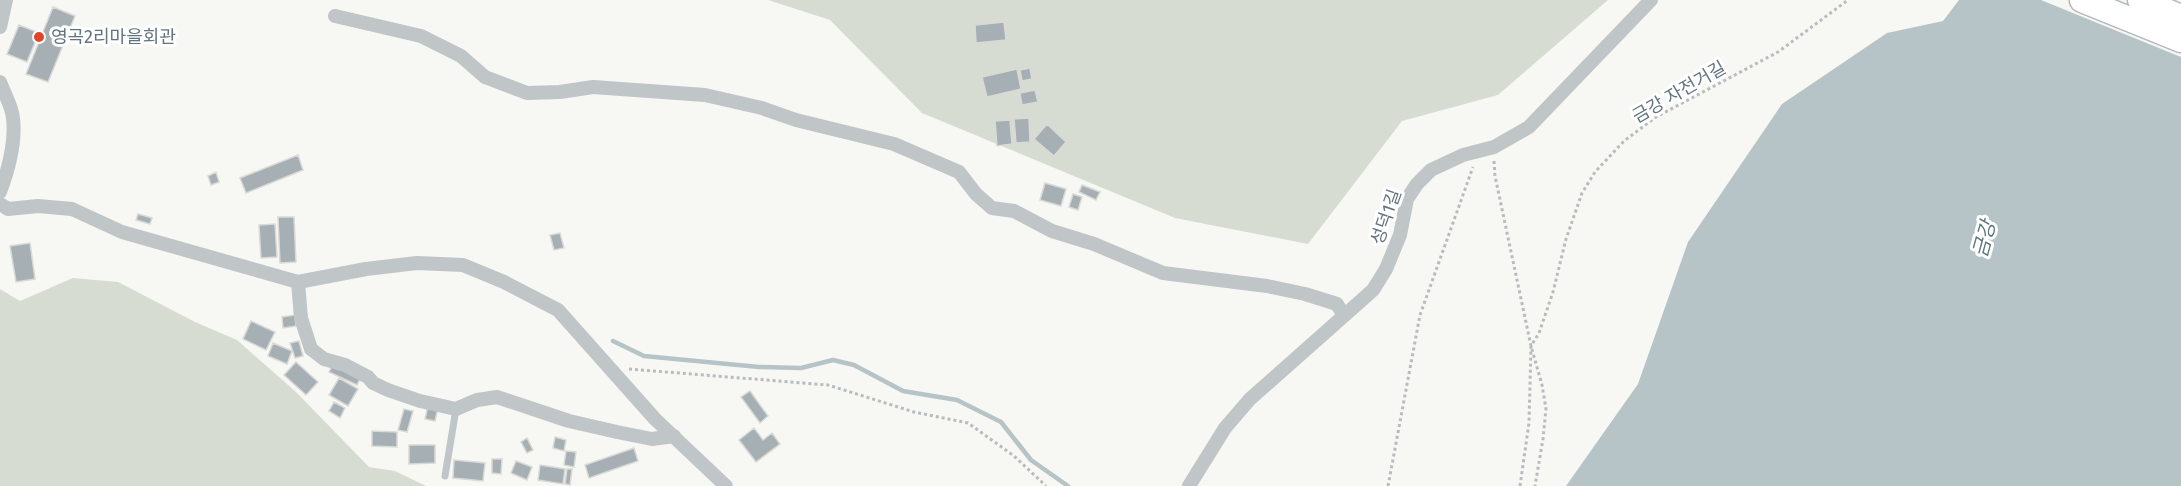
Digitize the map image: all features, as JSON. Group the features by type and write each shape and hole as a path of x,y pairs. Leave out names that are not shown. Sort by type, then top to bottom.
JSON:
{"highway":[{"path":"2082,0 2181,40"},
{"path":"2140,0 2181,16"}],"street":[{"path":"0,27 6,0"},
{"name":"성덕1길","path":"1189,486 1225,428 1250,399 1373,290 1386,269 1400,235 1407,199 1417,184 1431,170 1463,155 1494,147 1529,127 1652,0"},
{"path":"335,16 421,36 461,56 485,77 527,93 593,87 705,95 894,144 959,172 976,194 993,208 1014,211 1053,231 1094,244 1163,273 1305,294 1337,304 1344,316"},
{"path":"0,82 13,116 13,146 8,171 0,192"},
{"path":"0,204 8,209 38,206 72,209 122,232 298,282 366,269 417,263 463,265 504,282 558,310 655,419 726,486"},
{"path":"298,282 301,318 310,349 324,359 345,365 388,390 420,401 456,408 477,400 497,397 569,421 652,439 674,436"}],"lane":[{"path":"445,476 456,408"}],"path":[{"name":"금강 자전거길","path":"1531,346 1539,333 1553,292 1566,239 1582,193 1595,172 1624,141 1656,117 1778,52 1848,0"},
{"path":"1494,147 1495,176 1531,346 1542,385 1545,409 1543,439 1535,486"},
{"path":"1388,486 1420,315 1478,152"},
{"path":"1520,486 1529,423 1531,346"},
{"path":"609,367 828,386 914,412 968,423 1014,456 1046,486"}],"shaded area":[{"path":"768,0 1608,0 1498,95 1402,121 1308,244 1175,218 922,113 830,20"},
{"path":"73,278 118,282 195,322 237,340 296,392 369,467 395,471 426,486 0,486 0,289 20,301"}],"water":[{"name":"금강","path":"1959,0 2181,0 2181,486 1566,486 1638,384 1688,242 1782,104 1887,33 1943,21"}],"pier":[{"path":"2041,0 2181,0 2181,57"}],"building":[{"path":"53,7 75,16 48,82 26,74"},
{"path":"1004,22 1006,40 976,43 975,25"},
{"path":"19,25 39,33 27,62 7,54"},
{"path":"1030,68 1032,79 1022,81 1020,70"},
{"path":"1017,69 1021,89 987,97 982,77"},
{"path":"1035,90 1038,102 1022,105 1020,93"},
{"path":"1029,118 1030,142 1016,143 1014,119"},
{"path":"1010,120 1012,144 997,146 995,121"},
{"path":"1047,124 1066,142 1054,156 1034,139"},
{"path":"298,155 303,170 246,193 240,178"},
{"path":"216,172 219,182 211,185 208,176"},
{"path":"1045,183 1066,189 1061,206 1040,200"},
{"path":"1082,185 1100,192 1096,200 1079,192"},
{"path":"1073,194 1082,197 1078,210 1069,207"},
{"path":"138,214 152,218 150,224 136,220"},
{"path":"278,217 294,217 296,262 280,263"},
{"path":"275,224 277,257 261,258 259,225"},
{"path":"560,233 564,248 554,250 550,235"},
{"path":"30,243 35,279 16,282 10,246"},
{"path":"295,315 296,326 283,328 282,317"},
{"path":"251,321 275,332 266,350 243,339"},
{"path":"299,341 303,356 295,358 290,343"},
{"path":"273,343 292,351 287,364 268,356"},
{"path":"296,362 318,382 306,395 284,375"},
{"path":"333,364 361,377 357,385 329,372"},
{"path":"339,378 358,389 348,406 329,395"},
{"path":"750,391 768,416 760,423 741,397"},
{"path":"334,402 345,408 340,418 329,411"},
{"path":"428,406 438,408 435,421 425,419"},
{"path":"404,409 413,411 407,432 398,430"},
{"path":"754,428 763,440 772,433 780,444 756,462 739,440"},
{"path":"372,431 397,432 397,447 372,446"},
{"path":"555,437 566,440 564,451 553,448"},
{"path":"527,438 533,450 527,453 521,442"},
{"path":"409,445 435,445 435,463 409,464"},
{"path":"634,448 638,461 589,478 585,465"},
{"path":"566,451 576,452 574,467 564,465"},
{"path":"492,459 502,459 501,474 492,473"},
{"path":"454,460 485,463 483,481 453,478"},
{"path":"516,461 532,467 527,480 511,473"},
{"path":"540,465 565,469 563,484 538,480"},
{"path":"567,469 572,469 570,485 565,484"}],"waterway":[{"path":"613,341 644,356 759,367 801,368 833,360 854,365 903,391 957,400 1001,422 1031,460 1068,486"}],"place":[{"name":"영곡2리마을회관","path":"39,37"}]}
